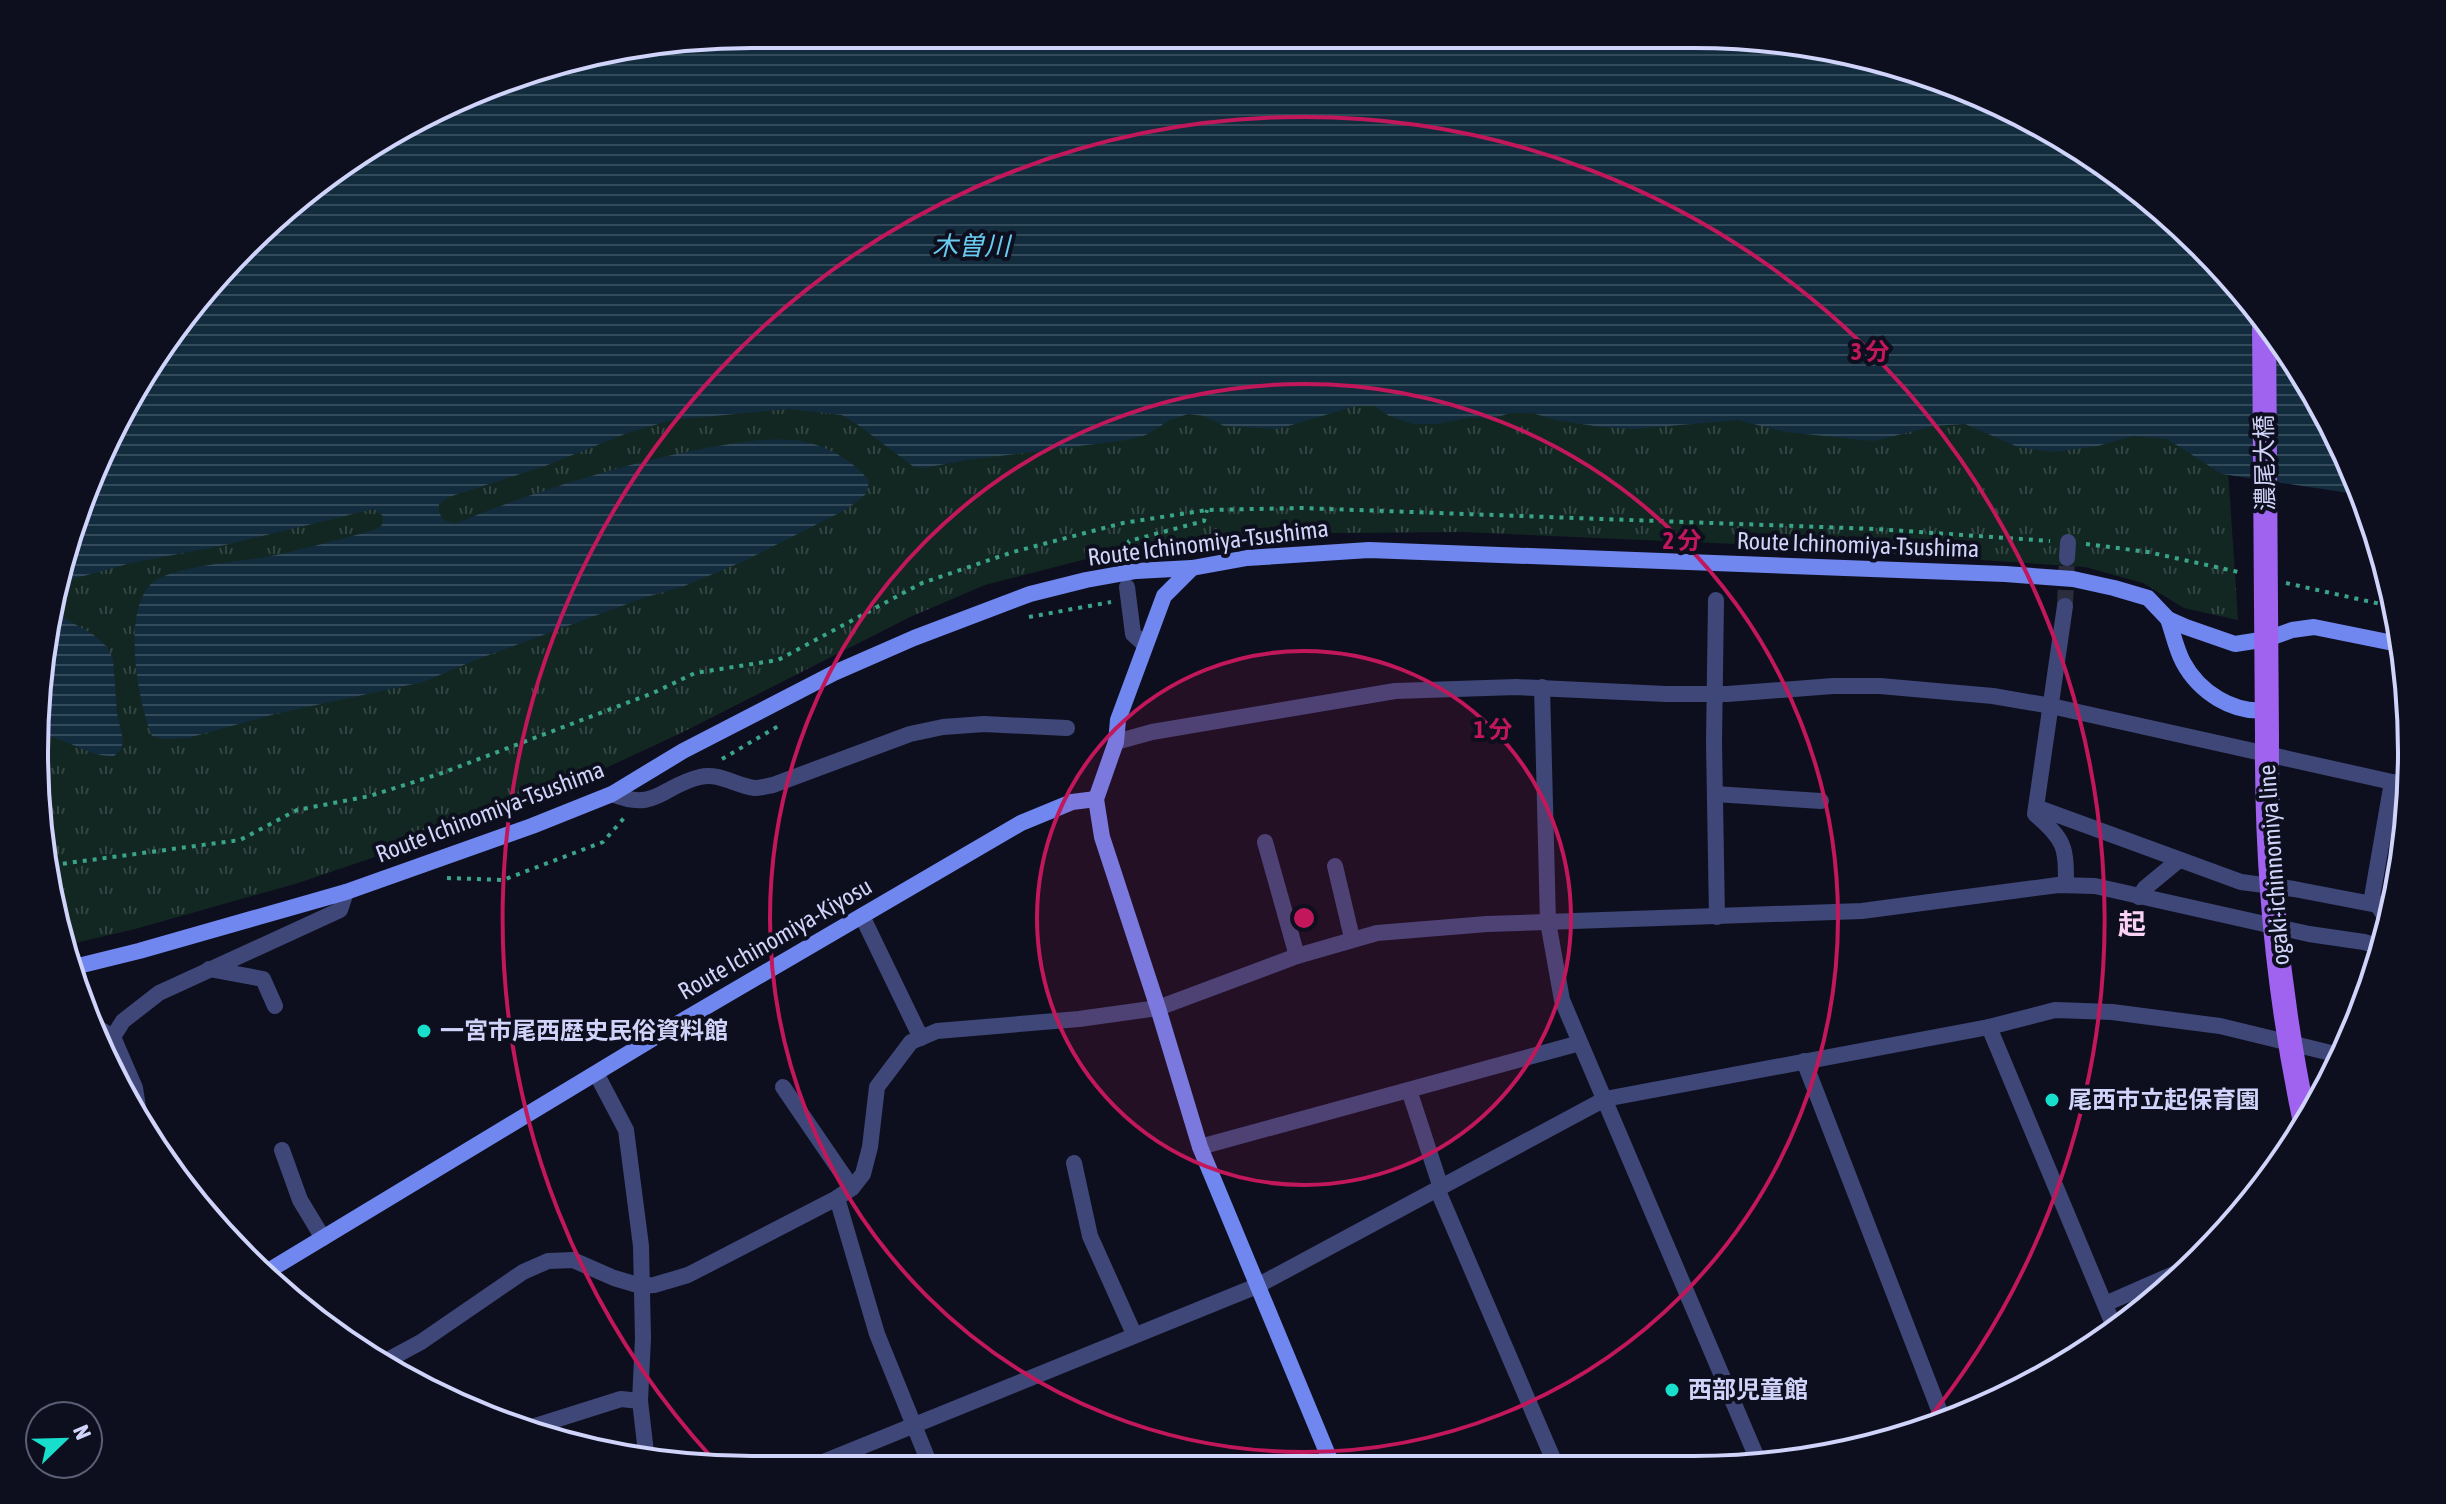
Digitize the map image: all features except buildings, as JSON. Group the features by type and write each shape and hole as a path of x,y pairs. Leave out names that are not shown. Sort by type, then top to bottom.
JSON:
{"main road":[{"name":"濃尾大橋","path":"2264,339 2266,605"},
{"name":"Route Ichinomiya-Tsushima","path":"81,965 346,892 532,826 612,794 683,751 820,680 914,638 1044,590 1136,571 1192,568 1247,558 1369,550 2005,574 2073,579 2148,598 2168,619 2235,644 2314,627 2389,642"},
{"path":"1192,568 1164,596 1118,720 1116,742 1096,799 1102,837 1200,1147 1328,1456"},
{"name":"ogaki-ichinnomiya line","path":"2266,605 2270,864 2283,989 2302,1106"},
{"path":"2168,619 2183,662 2199,683 2228,704 2254,712 2267,710"},
{"name":"Route Ichinomiya-Kiyosu","path":"273,1268 1021,823 1072,802 1096,799"}],"street":[{"path":"1128,593 1133,634 1145,645"},
{"path":"1716,600 1717,917"},
{"path":"2065,606 2035,814 2065,846 2066,885"},
{"path":"1116,742 1152,732 1395,691 1542,687 1716,694 1880,686 1967,693 2051,706 2397,783"},
{"path":"1542,687 1548,922 1562,1000 1755,1453"},
{"path":"612,794 632,802 650,800 701,776 719,777 755,788 773,785 910,734 943,727 984,724 1067,728"},
{"path":"2381,903 2372,897 2392,782"},
{"path":"1715,794 1821,801"},
{"path":"2036,807 2241,882 2380,905"},
{"path":"1265,842 1297,956"},
{"path":"2139,897 2145,888 2179,860"},
{"path":"1335,866 1352,938"},
{"path":"393,1357 421,1342 523,1272 548,1261 573,1260 614,1278 641,1286 654,1285 688,1275 837,1198 852,1188 863,1174 870,1147 877,1087 911,1042 937,1031 1079,1019 1158,1008 1352,938 1430,928 1862,911 2066,885 2095,886 2309,934 2371,944"},
{"path":"113,1037 123,1021 159,993 340,910 346,892"},
{"path":"862,916 921,1038"},
{"path":"209,969 263,979 275,1006"},
{"path":"839,1456 1257,1286 1605,1099 1989,1027 2055,1010 2112,1012 2220,1026 2330,1053"},
{"path":"1989,1027 2111,1319"},
{"path":"108,1034 113,1037 136,1091"},
{"path":"1200,1147 1580,1043"},
{"path":"1804,1061 1940,1411"},
{"path":"597,1075 626,1130 641,1246 643,1338 640,1401 645,1447"},
{"path":"783,1087 852,1188"},
{"path":"1409,1090 1440,1189 1552,1456"},
{"path":"282,1150 300,1200 323,1238"},
{"path":"1074,1163 1090,1236 1134,1334"},
{"path":"837,1198 877,1334 927,1456"},
{"path":"2105,1304 2158,1281"},
{"path":"542,1424 621,1399 640,1401"}],"path":[{"path":"58,864 240,840 297,810 355,800 442,773 695,673 778,660 922,583 987,561 1123,523 1207,510 1302,508 1876,529 2068,550 2148,552 2255,576"},
{"path":"1123,557 1129,541 1204,521 1207,510"},
{"path":"2285,583 2382,604"},
{"path":"1017,621 1128,593"},
{"path":"707,777 719,761 782,724"},
{"path":"437,882 450,877 503,880 603,842 624,818 632,802"}],"green space":[{"path":"1269,400 1921,410 2165,436 2228,470 2238,620 2184,608 2143,583 2085,567 1759,545 1464,532 1334,533 1196,541 1094,557 985,585 910,617 679,734 519,808 298,883 75,943 54,844 48,752 54,660 74,563 359,496 443,528 435,513 441,492 643,402"}],"water":[{"name":"木曽川","path":"752,48 1694,48 1786,54 1876,72 1963,102 2046,142 2123,193 2158,223 2192,254 2253,323 2304,400 2348,493 2222,474 2167,439 2133,436 2098,446 2054,452 2018,447 1965,424 1934,426 1874,441 1785,432 1738,420 1634,429 1556,420 1532,413 1510,413 1492,419 1472,417 1437,424 1413,424 1389,416 1374,406 1356,406 1278,429 1224,426 1204,416 1188,414 1170,420 1146,435 1127,440 924,468 914,467 842,415 789,409 673,420 630,432 545,466 449,497 439,504 439,513 445,521 456,523 610,470 706,448 770,440 809,443 834,452 850,462 869,481 866,494 847,509 744,561 682,587 646,597 423,682 275,714 188,738 162,739 152,736 147,721 135,657 137,614 143,596 152,583 176,572 276,555 371,531 381,526 383,516 374,509 225,545 131,563 70,580 85,526 102,483 142,400 193,323 223,288 254,254 323,193 400,142 526,85 570,72 660,54"},
{"path":"62,617 94,635 107,647 113,659 117,713 123,740 121,749 114,756 94,753 49,736 50,706"}],"tunnel":[{"path":"2065,606 2067,558"}],"place":[{"name":"一宮市尾西歴史民俗資料館","path":"424,1031"},
{"name":"尾西市立起保育園","path":"2052,1100"},
{"name":"西部児童館","path":"1672,1390"}],"district":[{"name":"起","path":"2132,924"}]}
